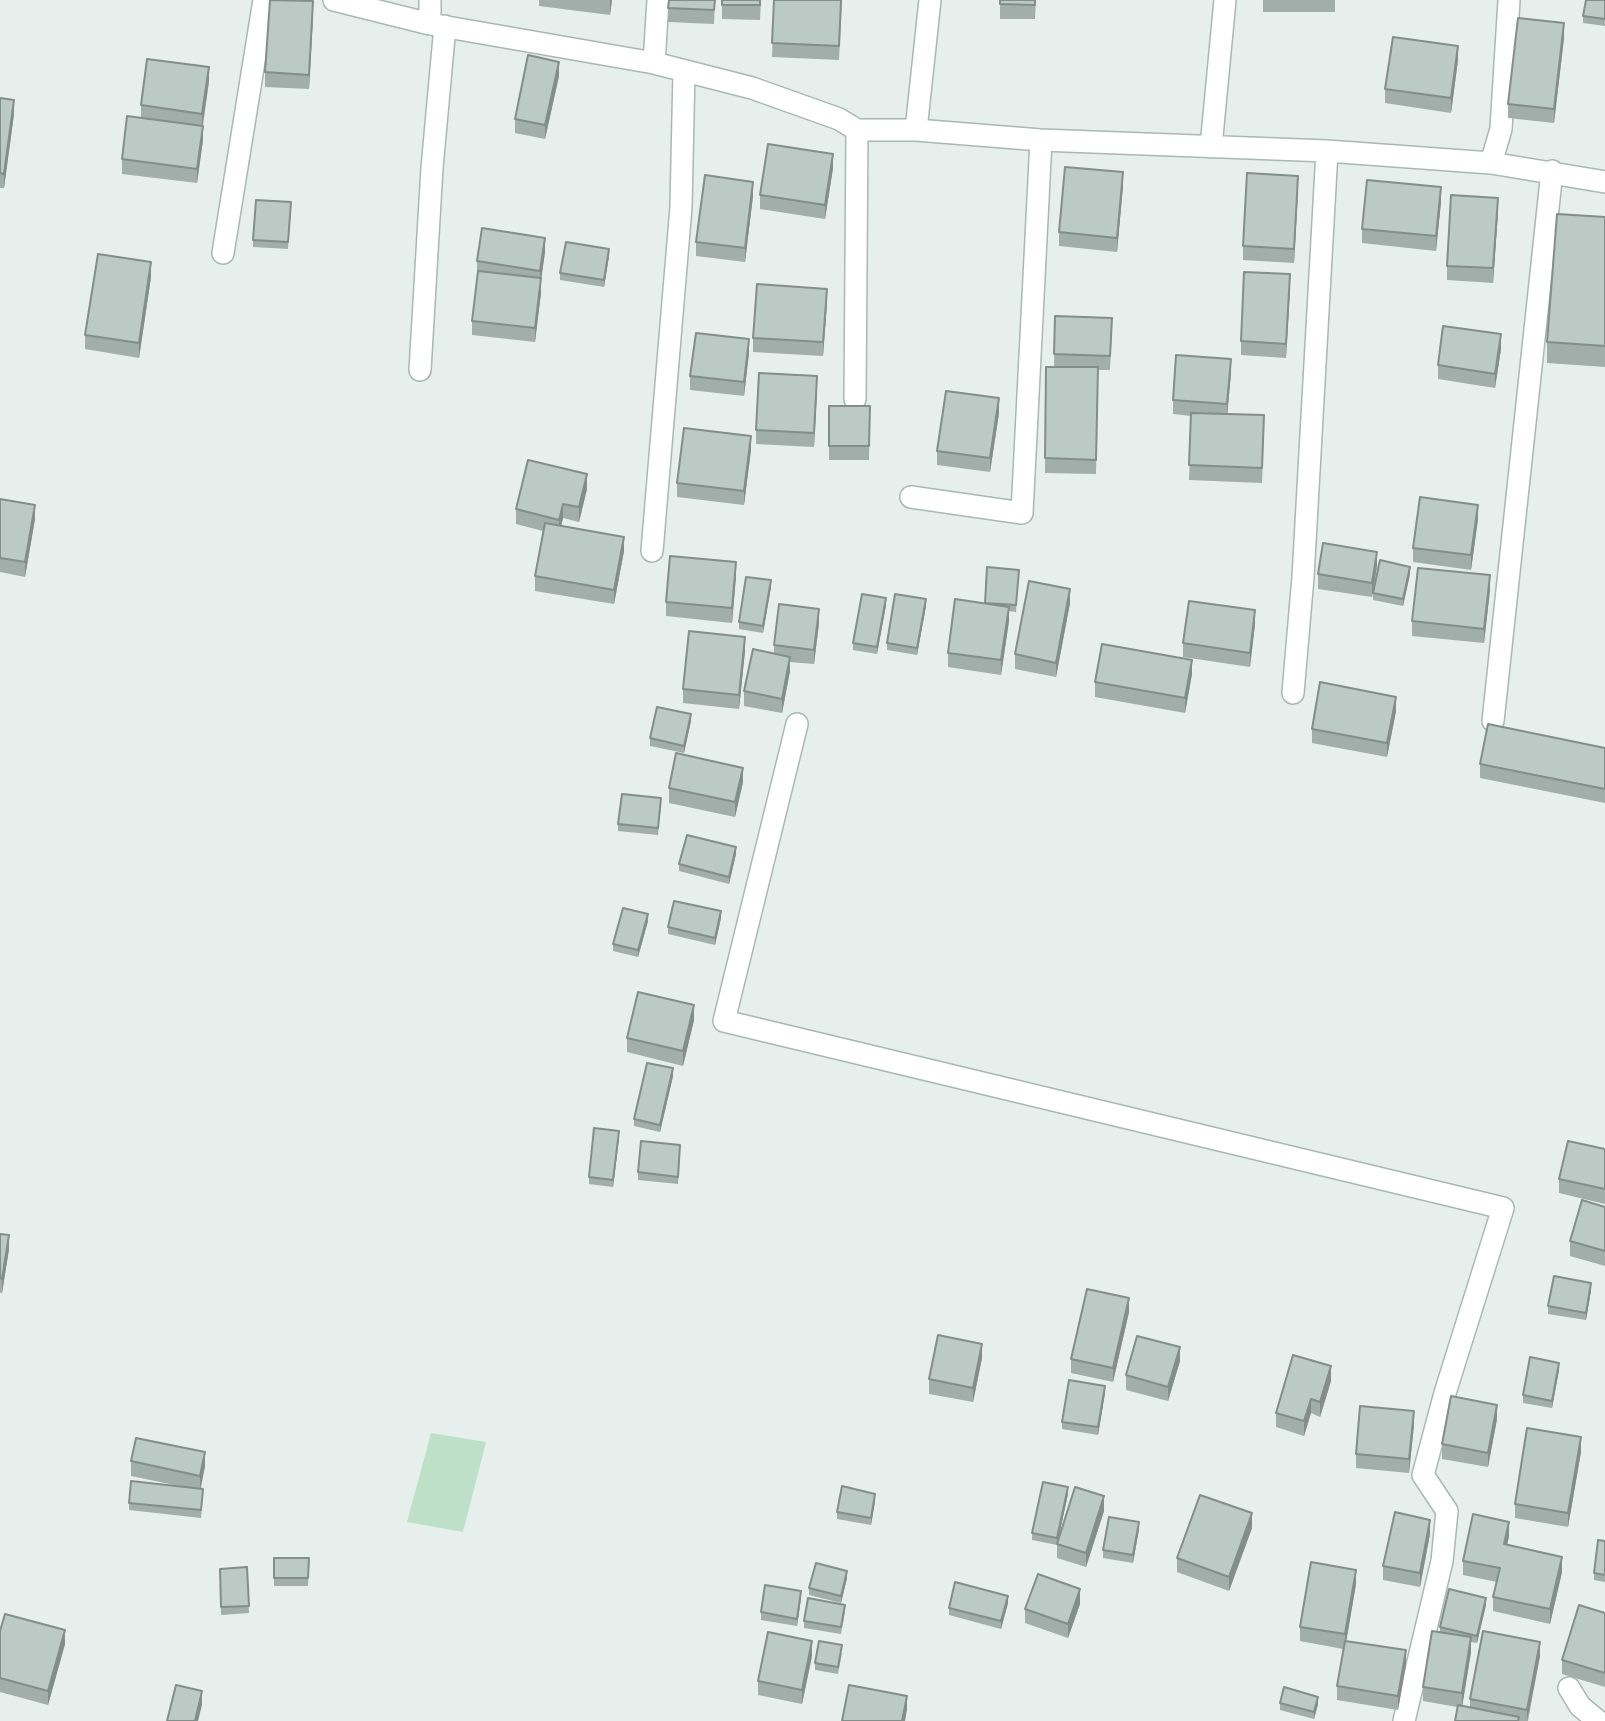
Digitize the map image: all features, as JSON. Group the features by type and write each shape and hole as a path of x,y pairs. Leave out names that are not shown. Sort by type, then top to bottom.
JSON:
{"street":[{"path":"223,253 264,0"},
{"path":"334,0 438,25 654,63 752,88 839,119 857,130 916,130 1041,140 1327,151 1490,163 1605,182"},
{"path":"420,370 438,25 430,0"},
{"path":"654,63 658,0"},
{"path":"916,130 930,0"},
{"path":"1211,147 1225,0"},
{"path":"1490,163 1502,129 1509,0"},
{"path":"652,551 681,207 684,71"},
{"path":"855,399 857,130"},
{"path":"911,497 1022,513 1041,140"},
{"path":"1293,693 1304,564 1327,151"},
{"path":"1493,721 1552,172"},
{"path":"797,724 724,1021 1503,1208 1445,1393 1423,1475 1447,1511 1442,1561 1404,1721"},
{"path":"1569,1688 1580,1706 1598,1721"}],"green space":[{"path":"431,1433 486,1442 463,1532 407,1522"}],"building":[{"path":"270,0 313,1 309,75 265,72"},
{"path":"669,0 715,0 714,10 668,8"},
{"path":"722,0 760,0 760,5 722,5"},
{"path":"774,0 841,0 839,46 772,43"},
{"path":"1000,0 1035,0 1035,5 1000,4"},
{"path":"1586,0 1605,0 1605,19 1583,16"},
{"path":"1518,18 1564,23 1554,109 1508,104"},
{"path":"1393,37 1458,46 1451,98 1385,89"},
{"path":"528,55 559,62 545,125 515,119"},
{"path":"147,59 209,67 202,114 141,105"},
{"path":"0,98 14,100 4,174 0,173"},
{"path":"127,116 203,126 197,169 122,159"},
{"path":"768,144 833,154 825,205 760,195"},
{"path":"1065,167 1123,172 1117,238 1059,232"},
{"path":"1247,173 1298,176 1294,249 1243,246"},
{"path":"705,175 753,182 745,248 696,242"},
{"path":"1367,180 1441,187 1436,236 1362,229"},
{"path":"1451,195 1498,198 1493,268 1447,266"},
{"path":"256,200 291,202 288,242 253,240"},
{"path":"1557,214 1605,217 1605,346 1547,342"},
{"path":"482,228 545,238 540,271 477,261"},
{"path":"566,242 609,249 604,280 560,273"},
{"path":"98,254 151,262 139,343 85,335"},
{"path":"478,271 541,278 535,328 472,321"},
{"path":"1244,272 1290,274 1286,344 1241,341"},
{"path":"757,284 827,289 823,342 753,338"},
{"path":"1055,316 1112,318 1110,356 1054,354"},
{"path":"1443,326 1501,334 1495,374 1438,365"},
{"path":"696,333 749,339 744,382 690,376"},
{"path":"1176,355 1231,359 1227,404 1173,400"},
{"path":"1046,367 1098,367 1096,460 1045,458"},
{"path":"759,373 817,376 814,433 756,430"},
{"path":"946,391 999,398 990,458 937,451"},
{"path":"829,406 870,406 869,446 829,446"},
{"path":"1191,413 1264,415 1262,468 1189,465"},
{"path":"684,428 751,436 744,491 677,483"},
{"path":"528,460 587,474 579,507 563,504 559,520 516,509"},
{"path":"1420,497 1478,505 1471,555 1413,548"},
{"path":"0,499 35,505 25,562 0,558"},
{"path":"545,523 624,537 614,590 535,576"},
{"path":"1323,543 1377,552 1372,583 1318,574"},
{"path":"670,556 736,562 732,608 666,602"},
{"path":"1380,560 1410,567 1403,599 1373,593"},
{"path":"987,567 1019,570 1016,605 985,603"},
{"path":"1418,568 1490,575 1484,629 1412,621"},
{"path":"746,577 771,580 763,626 739,622"},
{"path":"1029,581 1070,589 1056,663 1015,654"},
{"path":"862,594 886,598 877,647 853,643"},
{"path":"895,594 926,599 917,648 887,643"},
{"path":"955,599 1009,607 1001,660 948,653"},
{"path":"1189,601 1255,610 1250,653 1183,643"},
{"path":"779,604 819,609 814,650 774,645"},
{"path":"689,631 745,637 739,695 683,689"},
{"path":"1102,644 1192,660 1185,698 1095,682"},
{"path":"753,649 790,657 782,699 744,691"},
{"path":"1320,682 1396,697 1387,743 1312,729"},
{"path":"657,707 691,714 684,746 650,738"},
{"path":"1488,724 1605,748 1605,789 1480,764"},
{"path":"676,753 743,768 735,802 669,788"},
{"path":"622,794 661,798 658,828 618,824"},
{"path":"687,835 736,847 729,877 679,864"},
{"path":"674,901 721,911 715,938 668,927"},
{"path":"623,908 648,914 638,950 613,944"},
{"path":"638,992 694,1005 683,1051 627,1038"},
{"path":"647,1063 673,1068 660,1125 634,1119"},
{"path":"594,1128 619,1131 613,1180 589,1177"},
{"path":"641,1141 680,1145 678,1177 638,1172"},
{"path":"1568,1141 1605,1149 1605,1189 1559,1179"},
{"path":"1582,1200 1605,1207 1605,1251 1570,1241"},
{"path":"0,1234 9,1235 2,1279 0,1278"},
{"path":"1554,1276 1591,1283 1586,1313 1548,1306"},
{"path":"1087,1289 1129,1298 1113,1368 1071,1359"},
{"path":"938,1335 982,1344 973,1388 929,1379"},
{"path":"1137,1336 1180,1347 1168,1387 1126,1375"},
{"path":"1293,1355 1331,1366 1320,1402 1311,1399 1304,1421 1276,1413"},
{"path":"1530,1357 1559,1363 1552,1401 1523,1395"},
{"path":"1069,1380 1105,1386 1098,1427 1062,1422"},
{"path":"1451,1396 1497,1405 1488,1453 1442,1444"},
{"path":"1360,1406 1414,1411 1409,1459 1356,1454"},
{"path":"1527,1428 1581,1437 1568,1513 1515,1504"},
{"path":"136,1438 205,1452 200,1476 131,1461"},
{"path":"131,1481 203,1489 201,1510 129,1503"},
{"path":"1043,1482 1068,1487 1057,1538 1032,1533"},
{"path":"842,1486 875,1494 871,1518 837,1512"},
{"path":"1075,1487 1104,1496 1086,1553 1057,1544"},
{"path":"1200,1495 1252,1513 1229,1577 1177,1558"},
{"path":"1395,1512 1430,1520 1420,1573 1383,1566"},
{"path":"1473,1514 1509,1522 1504,1544 1562,1557 1550,1609 1493,1597 1500,1568 1463,1561"},
{"path":"1109,1517 1139,1522 1133,1555 1103,1550"},
{"path":"1598,1540 1605,1541 1605,1575 1594,1573"},
{"path":"274,1558 309,1558 308,1578 274,1578"},
{"path":"1311,1562 1356,1570 1345,1634 1300,1627"},
{"path":"816,1563 847,1571 841,1596 809,1588"},
{"path":"247,1567 249,1606 221,1607 220,1569"},
{"path":"1038,1574 1080,1589 1068,1624 1025,1609"},
{"path":"955,1582 1008,1596 1001,1621 949,1608"},
{"path":"765,1585 801,1591 797,1619 761,1612"},
{"path":"1449,1589 1486,1598 1477,1636 1440,1627"},
{"path":"808,1598 845,1605 841,1627 804,1621"},
{"path":"1579,1605 1605,1613 1605,1673 1562,1660"},
{"path":"5,1614 65,1630 48,1691 0,1678 0,1631"},
{"path":"1432,1631 1471,1637 1462,1693 1423,1687"},
{"path":"1483,1631 1540,1642 1527,1710 1470,1699"},
{"path":"768,1632 812,1641 802,1690 758,1681"},
{"path":"819,1641 842,1645 838,1667 815,1663"},
{"path":"1345,1641 1406,1650 1398,1696 1337,1686"},
{"path":"176,1685 202,1691 195,1721 167,1721"},
{"path":"849,1685 907,1696 902,1721 842,1721"},
{"path":"1284,1687 1318,1697 1314,1712 1280,1703"},
{"path":"1458,1705 1519,1717 1518,1721 1455,1721"}]}
